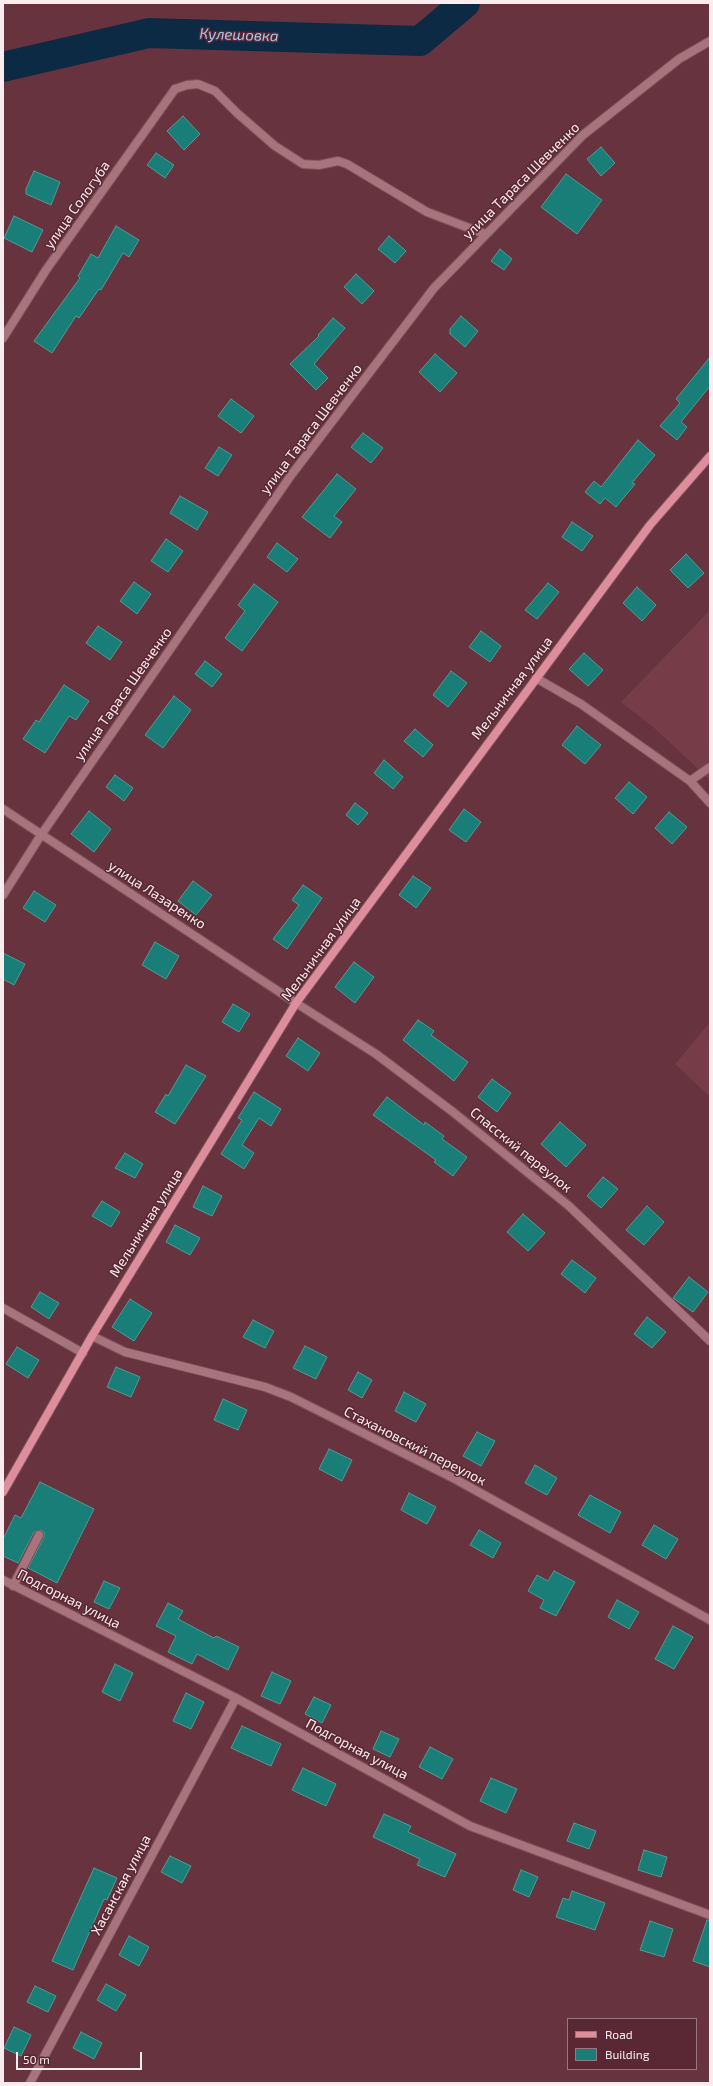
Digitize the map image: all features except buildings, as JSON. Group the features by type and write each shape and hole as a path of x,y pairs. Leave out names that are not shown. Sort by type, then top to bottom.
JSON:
{"main road":[{"name":"Мельничная улица","path":"3,1492 92,1336 296,1003 650,525 710,456"}],"street":[{"name":"улица Тараса Шевченко","path":"3,895 41,835 292,474 434,288 583,135 679,60 710,41"},
{"name":"улица Сологуба","path":"3,338 46,270 175,88 187,85 198,84 215,90 237,114 275,146 303,164 319,165 338,161 347,164 427,212 485,234"},
{"path":"536,678 581,704 690,781 710,803"},
{"path":"690,781 710,767"},
{"name":"улица Лазаренко","path":"3,809 296,1003"},
{"name":"Спасский переулок","path":"296,1003 376,1054 454,1112 563,1201 710,1341"},
{"path":"3,1308 83,1353"},
{"name":"Стахановский переулок","path":"92,1336 126,1352 265,1387 291,1398 455,1479 710,1620"},
{"path":"13,1586 39,1535"},
{"name":"Подгорная улица","path":"3,1580 236,1698 470,1826 710,1915"},
{"name":"Хасанская улица","path":"30,2083 236,1698"}],"shaded area":[{"path":"710,610 710,780 653,727 621,702"},
{"path":"710,1022 710,1097 675,1064"}],"waterway":[{"name":"Кулешовка","path":"3,67 149,33 420,41 465,3"}]}
